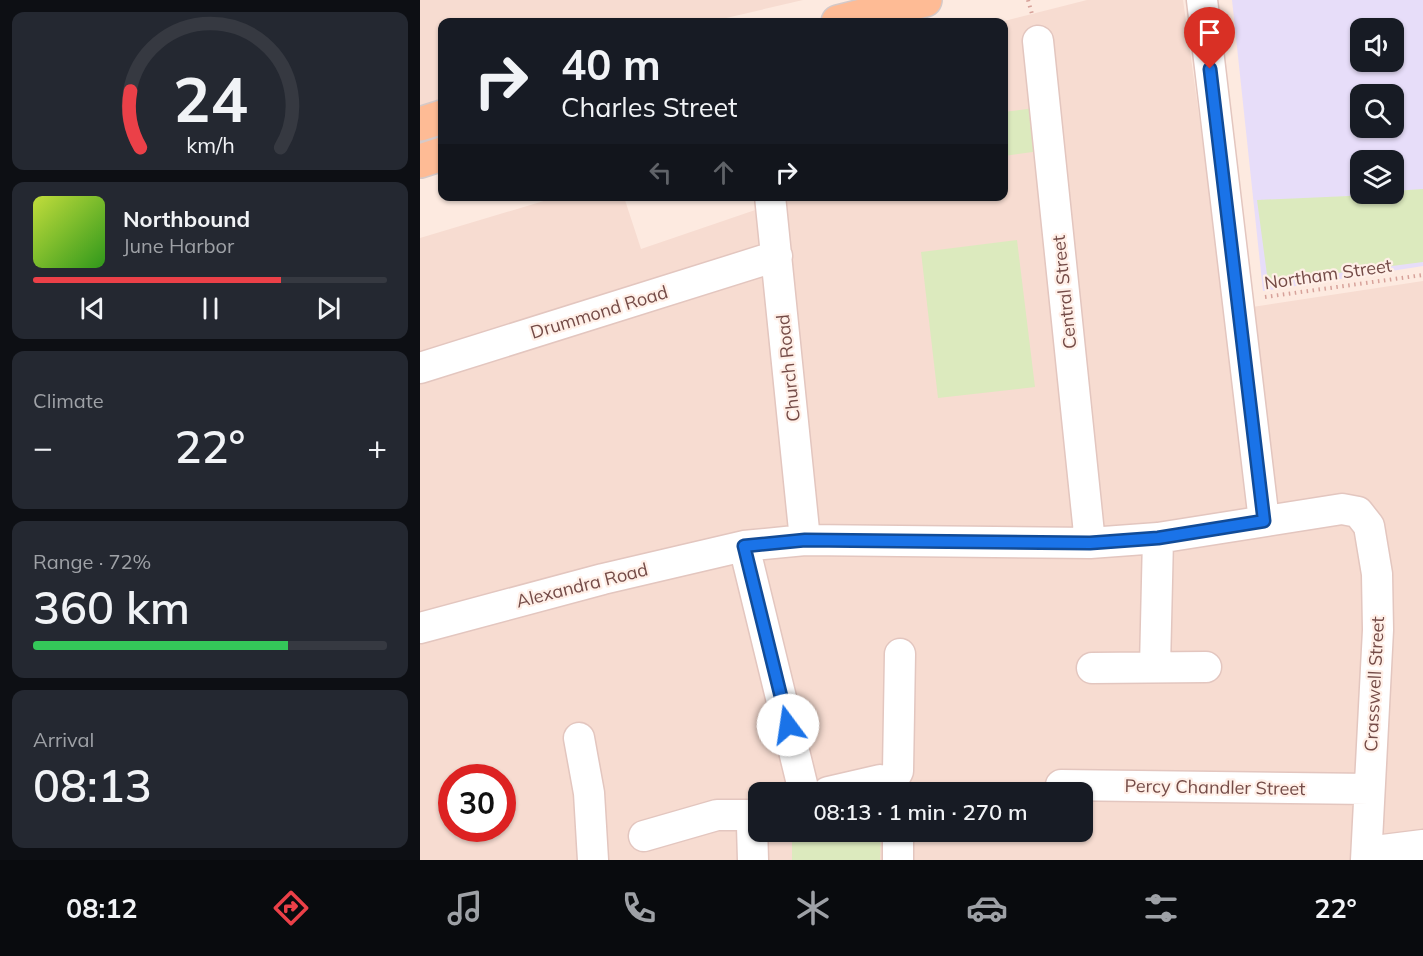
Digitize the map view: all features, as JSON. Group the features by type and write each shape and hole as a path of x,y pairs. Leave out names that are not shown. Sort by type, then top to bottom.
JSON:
{"main road":[{"path":"854,18 925,0"},
{"path":"420,124 438,118"},
{"path":"420,161 438,155"}],"street":[{"path":"1202,0 1264,521"},
{"name":"Central Street","path":"1038,41 1090,543"},
{"name":"Church Road","path":"771,201 805,540"},
{"name":"Drummond Road","path":"420,368 777,256"},
{"name":"Alexandra Road","path":"420,627 603,579 744,546 805,540 1090,543 1158,538 1342,509 1358,512"},
{"name":"Crasswell Street","path":"1358,512 1369,526 1377,574 1378,630 1366,856"},
{"path":"1155,666 1158,538"},
{"path":"744,546 802,782"},
{"path":"896,782 900,654"},
{"path":"1092,668 1206,667"},
{"path":"579,738 589,793 593,860"},
{"name":"Percy Chandler Street","path":"1093,785 1369,789"},
{"path":"644,836 717,815 748,814"},
{"path":"752,842 753,860"},
{"path":"898,842 898,860"},
{"path":"1366,856 1423,845"}],"path":[{"name":"Northam Street","path":"1238,300 1423,275"}],"shaded area":[{"path":"420,0 803,0 726,18 438,18 438,100 420,107"},
{"path":"1087,0 1183,0 1226,311 1423,281 1423,860 420,860 420,238 544,201 625,201 641,249 781,201 1008,201 1008,20"},
{"path":"1232,0 1423,0 1423,266 1263,291"}],"green space":[{"path":"1034,108 1040,151 1008,155 1008,111"},
{"path":"1423,189 1423,262 1268,282 1257,200 1350,196 1350,204 1404,204 1404,190"},
{"path":"1017,240 1035,387 938,398 921,252"},
{"path":"792,842 881,842 880,860 792,860"}],"route":[{"path":"788,725 744,546 805,540 1090,543 1158,538 1264,521 1210,69"}]}
